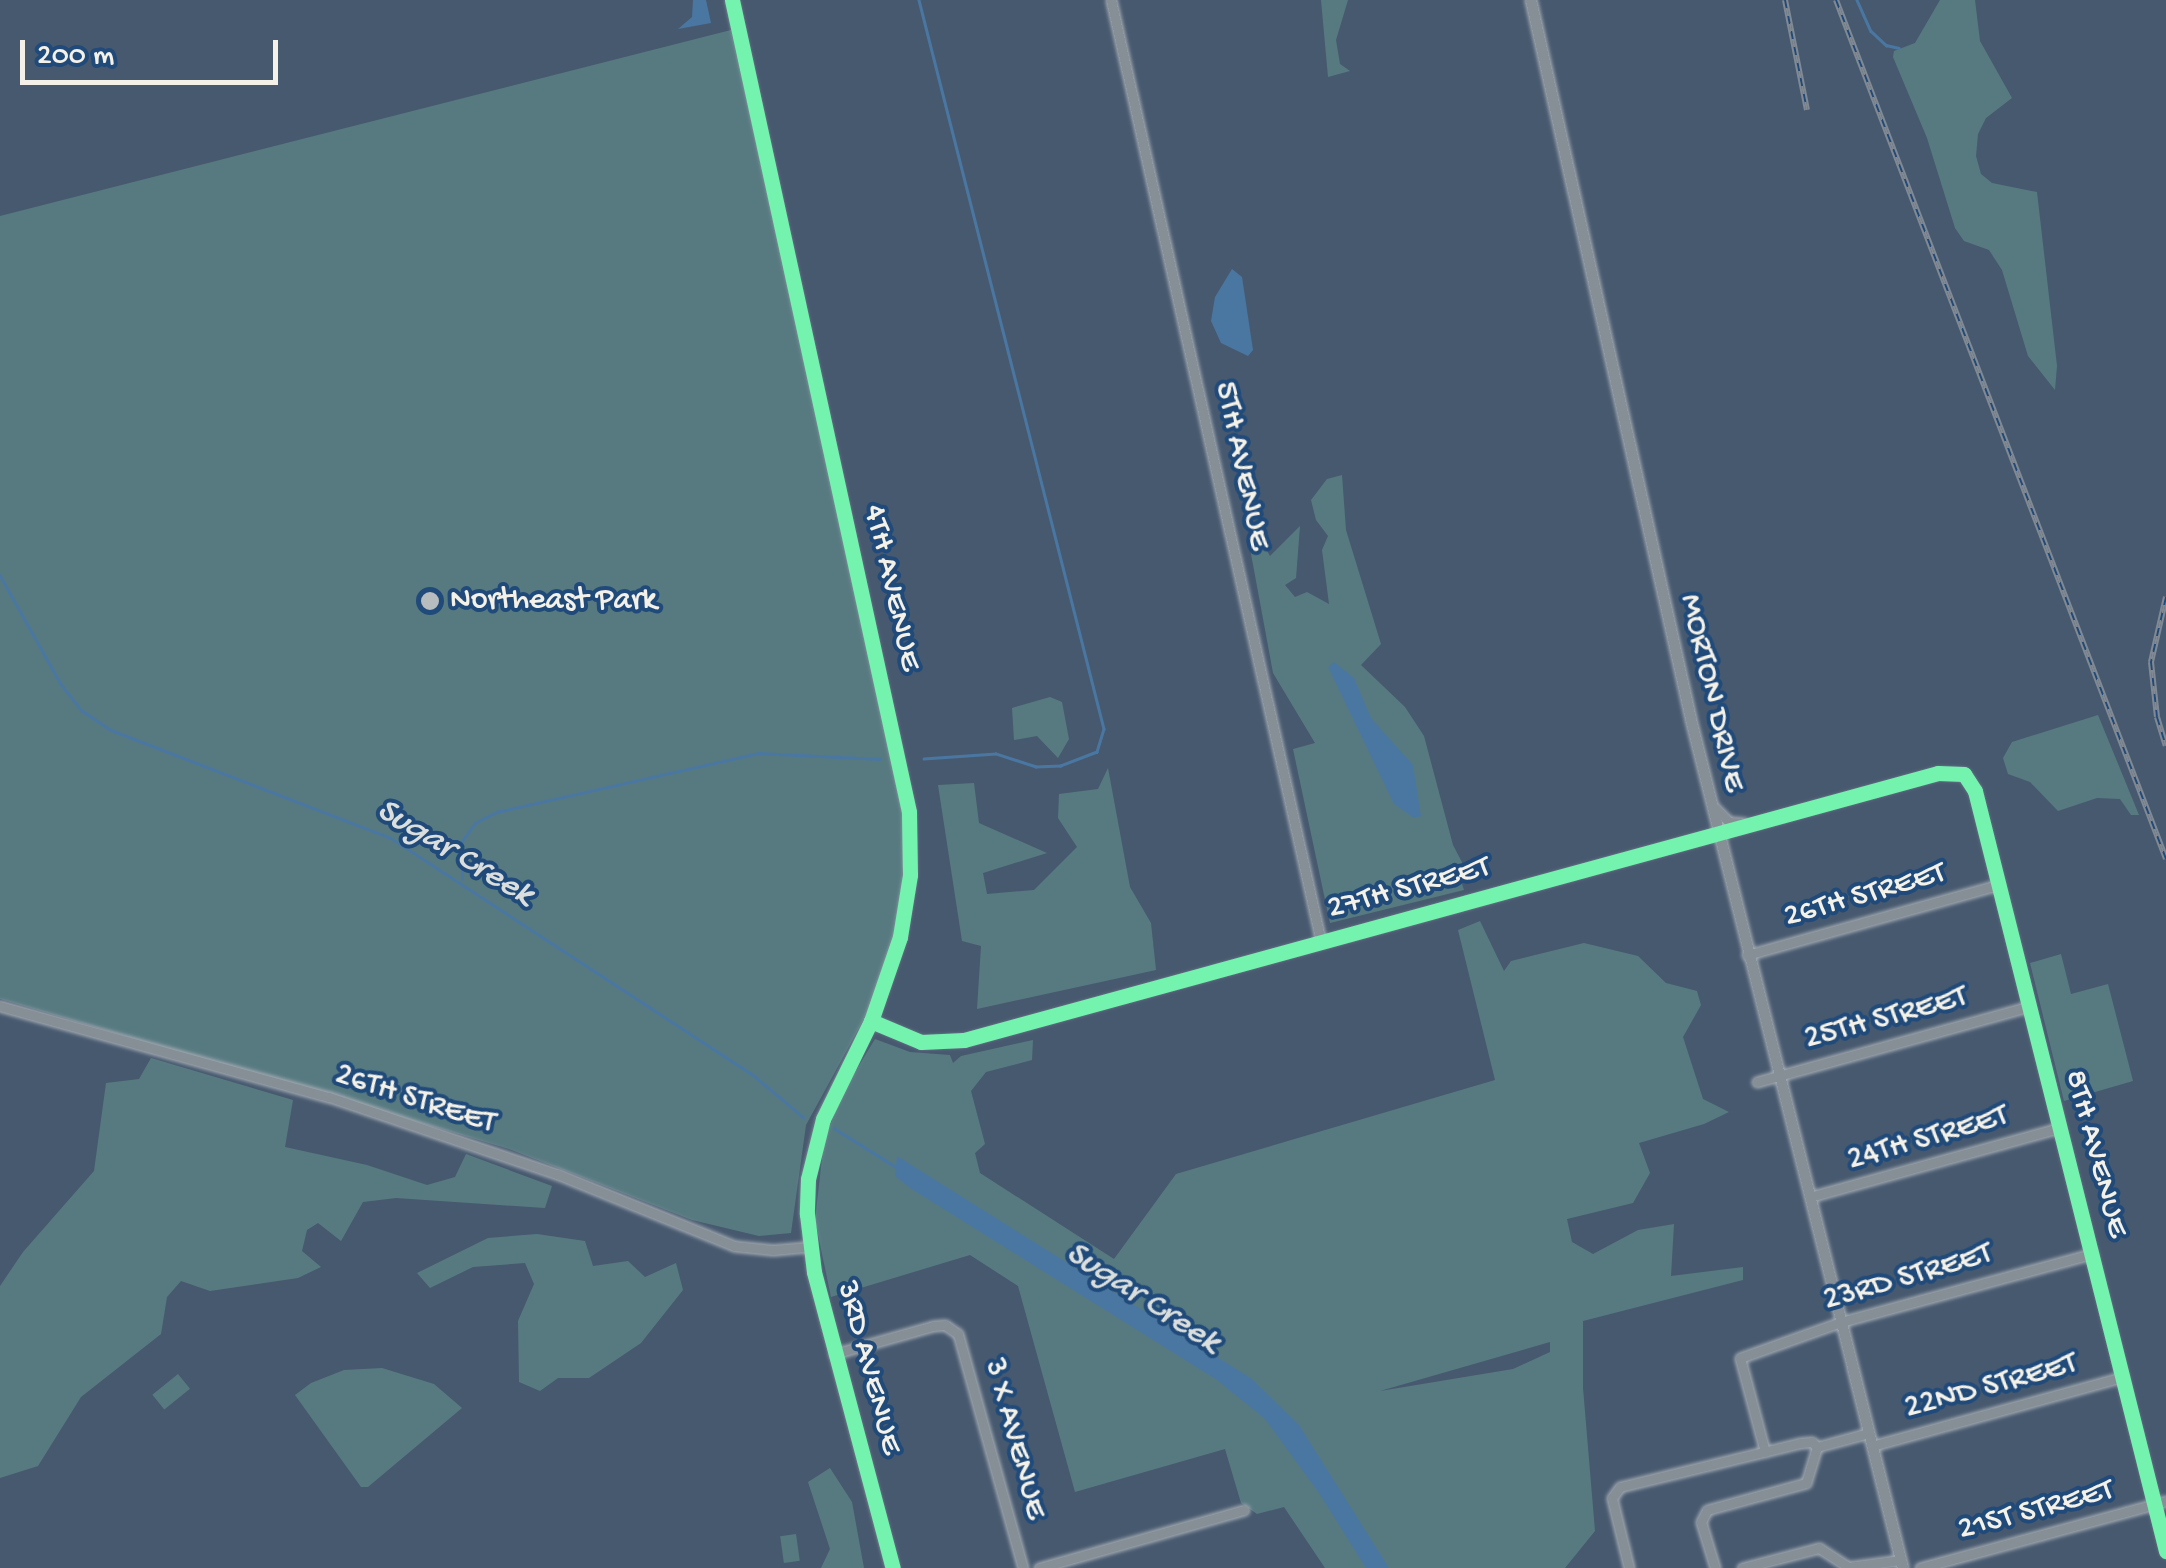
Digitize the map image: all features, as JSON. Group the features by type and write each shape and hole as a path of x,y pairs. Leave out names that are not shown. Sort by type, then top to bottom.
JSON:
{"street":[{"name":"4TH AVENUE","path":"732,0 905,779 910,847 907,905 890,974 829,1105 808,1179"},
{"name":"5TH AVENUE","path":"1111,0 1320,942"},
{"name":"MORTON DRIVE","path":"1531,0 1718,834 1902,1564"},
{"name":"27TH STREET","path":"870,1021 909,1039 947,1044 1938,773 1964,774"},
{"name":"8TH AVENUE","path":"1964,774 1974,791 2166,1551"},
{"path":"1711,804 1729,822 1761,822"},
{"name":"26TH STREET","path":"1748,955 1997,885"},
{"name":"26TH STREET","path":"0,1006 330,1098 557,1174 734,1246 773,1250 809,1247"},
{"name":"25TH STREET","path":"1757,1082 2028,1007"},
{"name":"24TH STREET","path":"1810,1198 2059,1128"},
{"name":"3RD AVENUE","path":"808,1179 809,1247 893,1568"},
{"name":"23RD STREET","path":"1765,1452 1740,1358 1841,1322 2092,1254"},
{"name":"3 X AVENUE","path":"834,1354 934,1326 950,1327 962,1345 1023,1568"},
{"name":"22ND STREET","path":"1872,1446 2124,1377"},
{"name":"22ND STREET","path":"1629,1568 1612,1498 1620,1487 1807,1442 1816,1446 1869,1434"},
{"path":"1715,1568 1701,1522 1707,1510 1806,1483 1816,1446"},
{"name":"21ST STREET","path":"1920,1568 2166,1501"},
{"path":"1039,1568 1244,1510"},
{"path":"1742,1568 1818,1548 1848,1567 1902,1564"}],"green space":[{"path":"1321,0 1348,0 1336,40 1340,64 1350,71 1328,77"},
{"path":"1940,0 1975,0 1980,41 2012,98 1986,118 1978,134 1976,156 1981,174 1992,183 2037,192 2057,366 2055,390 2028,356 2002,270 1989,250 1964,241 1955,228 1927,138 1893,57 1894,51 1915,43"},
{"name":"Northeast Park","path":"731,30 848,550 905,826 901,907 894,937 870,1008 806,1125 791,1233 759,1236 692,1220 509,1149 0,999 0,216"},
{"path":"1342,475 1346,530 1381,644 1361,665 1405,707 1424,736 1453,845 1465,868 1478,876 1461,881 1464,890 1330,923 1293,749 1315,743 1273,673 1249,543 1253,527 1270,556 1300,526 1296,578 1285,585 1295,597 1307,592 1329,604 1322,550 1328,536 1316,520 1311,500 1327,479"},
{"path":"1050,697 1062,702 1069,739 1058,758 1037,736 1014,740 1012,708"},
{"path":"2098,715 2139,815 2131,815 2120,799 2097,798 2058,811 2030,782 2008,774 2003,758 2012,742"},
{"path":"1108,768 1130,887 1151,923 1156,970 977,1009 981,946 962,941 938,785 974,783 979,823 1047,853 983,873 987,894 1034,890 1077,847 1058,818 1059,794 1098,789"},
{"path":"1480,921 1504,971 1511,961 1584,943 1638,956 1666,983 1697,991 1701,1005 1683,1037 1703,1099 1729,1112 1704,1124 1639,1143 1650,1173 1633,1203 1567,1219 1572,1242 1593,1254 1638,1230 1674,1224 1671,1276 1743,1267 1743,1280 1583,1321 1583,1388 1595,1531 1565,1568 1325,1568 1284,1507 1257,1514 1241,1503 1225,1449 1075,1492 1018,1286 970,1255 831,1297 815,1220 824,1141 842,1094 875,1039 910,1052 950,1055 953,1063 961,1056 1033,1040 1032,1060 986,1072 971,1091 985,1144 975,1153 980,1173 1114,1259 1176,1174 1495,1080 1458,930","holes":["1550,1342 1550,1352 1513,1369 1380,1391"]},
{"path":"2061,954 2071,994 2108,984 2133,1081 2064,1101 2030,963"},
{"path":"151,1058 293,1100 285,1147 367,1165 427,1185 455,1177 466,1154 552,1186 545,1208 396,1198 363,1202 341,1241 318,1223 307,1230 302,1251 321,1267 298,1278 210,1291 181,1281 167,1297 161,1334 81,1397 38,1466 0,1478 0,1286 23,1252 94,1171 106,1083 139,1079"},
{"path":"537,1234 585,1241 593,1266 628,1261 645,1277 676,1263 683,1290 641,1343 589,1378 558,1378 540,1391 519,1382 518,1321 534,1284 525,1263 473,1267 430,1288 417,1273 488,1238"},
{"path":"382,1368 434,1384 462,1408 368,1487 361,1487 295,1395 311,1383 344,1370"},
{"path":"178,1374 190,1389 164,1410 152,1395"},
{"path":"830,1468 852,1502 864,1568 821,1568 830,1549 808,1482"},
{"path":"796,1534 800,1561 784,1563 780,1536"}],"water":[{"path":"693,0 706,0 711,23 678,29 692,17"},
{"path":"1232,269 1242,277 1253,350 1248,356 1221,343 1211,321 1215,297"},
{"path":"1334,662 1354,678 1371,718 1413,765 1421,816 1414,818 1394,804 1328,667"},
{"name":"Sugar Creek","path":"897,1156 1252,1379 1299,1425 1389,1568 1366,1568 1319,1493 1265,1419 1217,1380 910,1188 895,1176"}],"waterway":[{"path":"919,0 1104,729 1097,752 1061,766 1036,767 996,754 924,759"},
{"path":"1857,0 1871,31 1886,45 1899,48"},
{"name":"Sugar Creek","path":"0,575 61,684 81,710 111,730 391,838 752,1074 803,1117"},
{"path":"462,879 462,841 475,823 497,812 758,753 880,759"},
{"name":"Sugar Creek","path":"834,1128 896,1167"}],"railway":[{"path":"1785,0 1807,110"},
{"path":"1836,0 2166,859"},
{"path":"2166,597 2151,662 2157,717 2166,746"}],"cycle path":[{"path":"732,0 909,812 910,875 900,937 871,1021 823,1119 808,1179 807,1214 814,1272 893,1568"},
{"path":"871,1021 921,1042 964,1040 1938,773 1964,774 1975,791 2166,1551"}],"place":[{"name":"Northeast Park","path":"430,601"}]}
